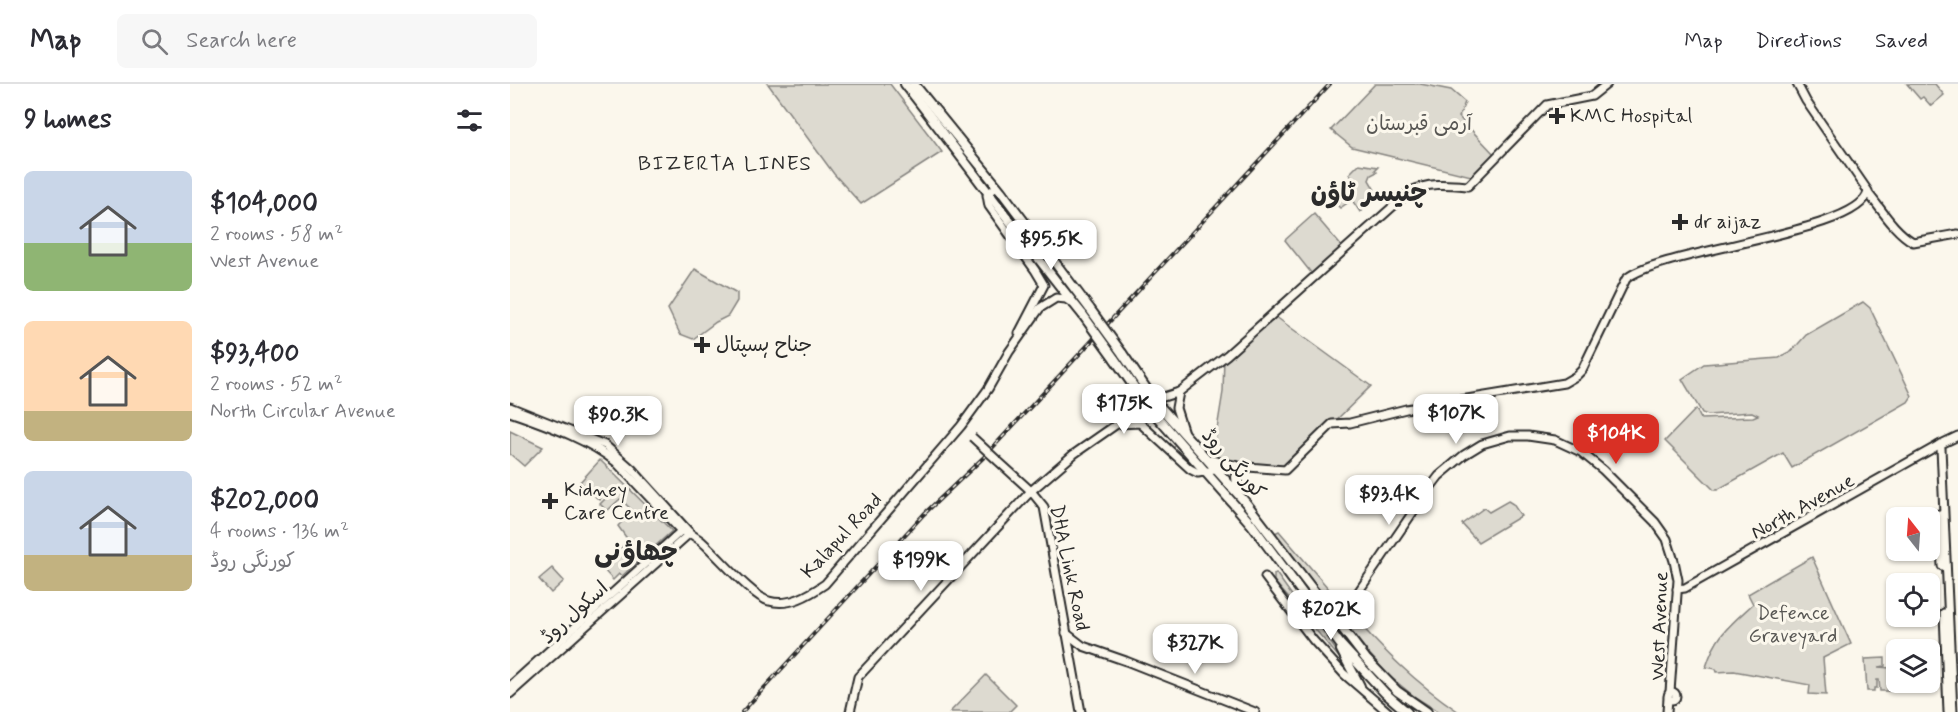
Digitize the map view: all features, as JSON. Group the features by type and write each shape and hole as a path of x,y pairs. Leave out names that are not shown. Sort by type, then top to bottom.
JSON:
{"main road":[{"name":"کورنگی روڈ","path":"905,84 1043,266 1076,306 1087,312 1114,358 1146,404 1252,525 1340,644 1385,693 1407,712"},
{"name":"کورنگی روڈ","path":"914,84 997,186 1087,312 1122,353 1154,400 1239,495 1365,659 1384,679 1411,702 1427,712"},
{"path":"1207,459 1239,466 1236,477 1239,495"},
{"path":"1340,644 1360,686"}],"street":[{"path":"1154,400 1179,392 1227,355 1409,192 1421,186 1441,184 1468,186 1547,105 1593,96 1607,84"},
{"path":"1797,84 1868,193 1905,237 1913,243 1958,234"},
{"path":"997,186 987,197 989,206 1044,283 1043,290 1013,347"},
{"path":"850,712 858,677 1031,491 1096,438 1117,424 1140,423 1190,469 1200,474 1239,466 1285,470 1332,424 1350,423 1406,409 1564,383 1582,370 1626,279 1631,274 1832,218 1856,207 1864,201 1868,193"},
{"path":"1013,347 1045,303 1061,298 1076,306"},
{"name":"Kalapul Road","path":"681,531 690,533 709,547 766,601 783,602 799,599 825,584 961,426 988,389 1013,347"},
{"path":"1179,392 1176,408 1185,435"},
{"path":"510,407 605,446 632,469 690,533"},
{"path":"510,412 575,438 607,454 681,531"},
{"name":"DHA Link Road","path":"961,426 1031,491 1044,507 1081,712"},
{"path":"1334,617 1346,606 1347,601 1423,490 1450,460 1466,449 1495,435 1531,432 1555,438"},
{"name":"North Avenue","path":"1679,591 1958,436"},
{"name":"West Avenue","path":"1555,438 1581,452 1603,470 1656,524 1667,539 1677,573 1679,591"},
{"name":"West Avenue","path":"1555,438 1583,449 1601,464 1661,523 1670,538 1681,573 1672,695 1668,712"},
{"path":"1939,447 1947,712"},
{"path":"1939,447 1953,712"},
{"name":"اسکول روڈ","path":"565,640 681,531"},
{"name":"اسکول روڈ","path":"510,694 518,682 690,533"},
{"path":"1265,577 1313,640 1344,674 1388,712"},
{"path":"1066,633 1083,646 1255,712"},
{"name":"اسکول روڈ","path":"510,686 518,682"}],"green space":[{"path":"768,84 890,84 942,152 861,204 834,174"},
{"name":"آرمی قبرستان","path":"1375,84 1420,84 1451,90 1465,102 1459,117 1494,154 1471,176 1352,147 1331,130"},
{"path":"1907,84 1935,84 1944,95 1931,106 1923,97 1920,99"},
{"path":"1359,164 1378,167 1375,170 1377,172 1371,175 1369,180 1379,197 1360,212 1352,200 1340,208 1336,204 1333,189 1346,194 1355,181 1349,174"},
{"path":"1314,214 1343,248 1312,274 1285,240"},
{"path":"695,269 737,293 737,301 728,316 693,339 680,334 668,309"},
{"path":"1863,302 1870,308 1912,396 1908,402 1792,468 1783,453 1717,490 1714,490 1665,441 1696,409 1701,419 1758,415 1752,412 1708,415 1702,413 1682,379 1704,364 1779,358 1791,352 1806,335"},
{"path":"1272,314 1371,386 1285,470 1212,460 1223,392 1224,357"},
{"path":"510,431 543,447 524,466 510,454"},
{"path":"600,460 672,531 622,576 619,574 613,580 602,568 628,540 618,526 632,510 620,499 607,511 600,504 610,494 607,492 599,500 580,482"},
{"path":"1508,501 1513,504 1521,516 1478,542 1462,524 1484,508 1489,512"},
{"path":"1279,531 1341,603 1338,610 1296,563 1290,552 1275,535"},
{"name":"Defence Graveyard","path":"1812,557 1851,644 1823,658 1826,695 1809,694 1810,685 1734,671 1717,672 1716,669 1706,667 1719,639 1730,625 1753,604 1748,594"},
{"path":"552,568 564,581 551,593 539,579"},
{"path":"1276,573 1293,597 1321,628 1348,668 1274,581"},
{"path":"1348,611 1400,665 1427,689 1459,712 1439,712 1415,697 1388,675 1341,618"},
{"path":"1885,658 1885,666 1878,667 1886,668 1886,691 1880,691 1879,680 1877,680 1877,688 1874,688 1874,691 1867,691 1865,659"},
{"path":"986,675 1016,705 1009,712 950,712"}],"railway":[{"path":"742,712 924,514 984,457 1330,84"}],"place":[{"name":"KMC Hospital","path":"1557,116"},
{"name":"dr aijaz","path":"1680,222"},
{"name":"جناح ہسپتال","path":"702,345"},
{"name":"Kidney Care Centre","path":"550,501"}],"district":[{"name":"BIZERTA LINES","path":"725,164"},
{"name":"چنیسر ٹاؤن","path":"1369,194"},
{"name":"چھاؤنی","path":"636,553"}]}
